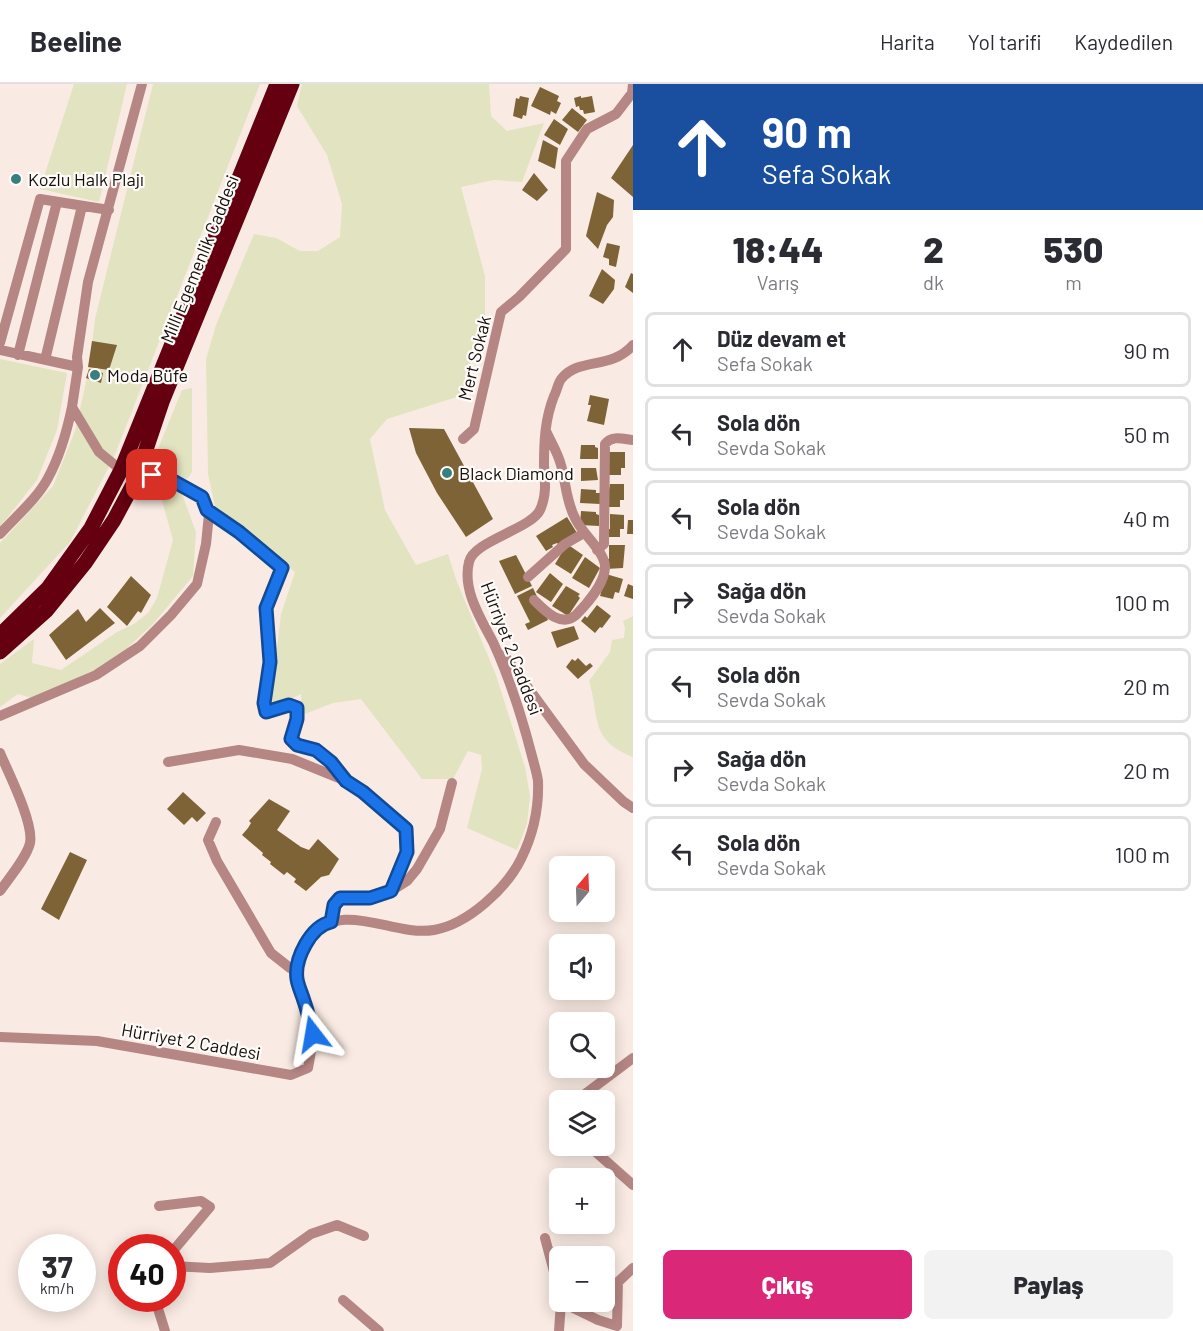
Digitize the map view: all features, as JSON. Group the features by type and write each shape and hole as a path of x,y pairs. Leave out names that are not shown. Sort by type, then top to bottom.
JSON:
{"highway":[{"name":"Milli Egemenlik Caddesi","path":"0,635 48,588 91,528 121,470 277,84"},
{"name":"Milli Egemenlik Caddesi","path":"0,652 46,611 85,562 114,520 138,476 162,402 292,84"}],"street":[{"path":"0,534 49,477 66,432 78,367 77,357 88,282 142,84"},
{"name":"Mert Sokak","path":"463,439 474,429 501,312 566,249 566,161 587,129 616,114 632,93 633,84"},
{"path":"0,343 40,199 109,210"},
{"path":"18,355 57,202"},
{"path":"45,360 82,206"},
{"name":"Hürriyet 2 Caddesi","path":"331,922 345,919 417,931 435,930 470,914 499,891 512,876 530,835 536,810 538,778 527,732 508,676 470,591 468,561 473,554 540,512 547,485 544,428 561,378 578,367 614,360 626,353 633,345"},
{"path":"0,351 78,367"},
{"path":"72,407 99,452 121,470"},
{"path":"534,600 555,618 566,621 572,619 590,598 605,571 603,556 574,518 565,490 561,463 544,428"},
{"path":"597,550 604,544 605,444 615,438 633,440"},
{"path":"0,716 96,675 140,646 164,623 197,584 206,544 209,514 202,497 175,482 152,475 138,476"},
{"path":"207,510 239,532 282,568 266,608 270,662 264,703 266,712 289,705 297,708 297,719 291,739 297,745 316,750 331,762 346,781"},
{"path":"528,576 565,544 584,533"},
{"path":"487,630 584,764 633,808"},
{"path":"168,762 239,750 292,759 346,781 363,792 406,829 407,852 391,891"},
{"path":"0,753 29,824 30,843 0,891"},
{"path":"216,822 208,840 217,861 271,953 290,968 297,970 307,942 316,930 331,922 334,905 340,898 370,898 391,891 407,881 417,869 440,830 452,783"},
{"name":"Hürriyet 2 Caddesi","path":"0,1037 97,1041 291,1075 308,1068 313,1034 308,1011 296,979 297,970"},
{"path":"590,1090 633,1058"},
{"path":"600,1156 633,1185"},
{"path":"159,1206 201,1201 210,1207 186,1235"},
{"path":"186,1267 210,1268 270,1263 311,1234 337,1225 364,1236"},
{"path":"546,1238 549,1250"},
{"path":"559,1331 561,1302 617,1326 618,1282 633,1268"},
{"path":"343,1300 379,1331"},
{"path":"159,1312 165,1331"}],"green space":[{"path":"74,84 127,84 99,202 40,189"},
{"path":"153,84 260,84 114,457 70,542 0,618 0,543 53,486 75,431 89,369 95,319"},
{"path":"302,84 489,84 491,116 507,131 544,123 522,182 494,180 461,187 485,276 485,317 460,396 387,419 370,439 385,510 416,565 448,554 457,582 496,675 525,767 530,796 527,824 517,850 467,828 482,769 481,755 468,751 453,779 422,779 361,699 333,703 302,715 301,694 275,706 271,700 281,614 295,572 215,506 208,474 206,359 216,325 254,234 276,238 300,251 318,251 340,237 342,204 327,155 297,106"},
{"path":"0,359 67,373 57,430 37,480 0,527"},
{"path":"192,388 192,472 187,479 151,466 182,390"},
{"path":"159,490 181,491 196,532 193,576 153,624 122,653 92,671 32,698 18,694 0,707 0,664 34,639 32,663 61,670 148,613 157,598 173,540"},
{"path":"633,616 633,757 609,743 603,735 596,716 589,681 610,652 612,640 624,638 623,621"}],"building":[{"path":"540,87 559,96 557,101 561,103 556,114 551,111 550,115 531,106"},
{"path":"520,96 529,98 526,116 523,115 522,119 513,116 516,98 519,99"},
{"path":"581,96 581,98 592,96 595,112 584,114 579,106 576,107 574,98"},
{"path":"572,108 587,120 578,132 562,120"},
{"path":"554,119 568,129 560,145 544,135"},
{"path":"543,140 558,148 555,169 538,161"},
{"path":"633,145 633,197 611,178"},
{"path":"534,173 548,190 537,201 522,190"},
{"path":"597,192 614,200 613,217 607,225 598,249 586,236"},
{"path":"607,243 620,246 616,267 609,265 609,259 603,257"},
{"path":"602,269 615,280 614,289 603,304 589,296"},
{"path":"631,273 633,274 633,293 625,287"},
{"path":"92,341 117,345 109,370 88,367"},
{"name":"Moda Büfe","path":"89,369 103,373 101,383 86,378"},
{"path":"590,395 609,399 604,425 587,421 591,405 588,405"},
{"name":"Black Diamond","path":"409,428 444,429 493,519 466,537 437,493 416,453"},
{"path":"581,445 595,445 598,448 598,459 580,459"},
{"path":"609,452 625,452 625,468 621,468 621,475 609,475"},
{"path":"581,468 596,468 598,480 581,481"},
{"path":"610,484 624,484 624,500 620,500 620,507 606,507"},
{"path":"581,489 596,490 596,493 601,493 600,504 580,503"},
{"path":"581,511 596,512 599,515 599,526 580,525"},
{"path":"610,514 624,515 624,529 620,529 620,537 606,537 606,529 610,529"},
{"path":"567,517 577,533 552,545 553,547 546,551 536,536"},
{"path":"628,520 633,520 633,534 627,534"},
{"path":"567,544 583,555 571,574 555,564"},
{"path":"609,545 625,545 623,568 606,569"},
{"path":"516,555 532,586 515,594 499,561"},
{"path":"585,557 600,568 589,588 572,578"},
{"path":"550,573 563,584 551,602 536,592"},
{"path":"606,574 623,579 619,593 615,592 613,599 600,596"},
{"path":"131,576 151,595 141,613 138,611 127,626 107,607"},
{"path":"628,584 633,586 633,599 624,596"},
{"path":"566,586 580,594 578,596 580,598 568,616 552,606"},
{"path":"533,588 548,620 528,630 525,624 530,622 517,596"},
{"path":"597,605 611,616 595,633 581,621 585,616 587,618"},
{"path":"100,608 115,623 66,660 49,635 78,609 86,622"},
{"path":"574,626 579,639 557,648 551,632"},
{"path":"578,658 586,666 590,663 593,666 578,679 566,667 572,659 575,661"},
{"path":"183,792 206,813 197,822 192,817 184,825 167,809"},
{"path":"269,799 290,811 277,830 309,850 318,839 339,859 329,875 321,877 306,891 294,882 296,879 287,872 284,875 270,864 271,862 262,855 263,853 242,835 251,823 249,821"},
{"path":"70,852 87,860 59,920 41,909"}],"place":[{"name":"Kozlu Halk Plajı","path":"16,179"},
{"name":"Moda Büfe","path":"95,375"},
{"name":"Black Diamond","path":"447,473"}],"route":[{"path":"152,475 175,482 202,497 207,510 239,532 282,568 266,608 270,662 264,703 266,712 289,705 297,708 297,719 291,739 297,745 316,750 331,762 346,781 363,792 406,829 407,852 391,891 370,898 340,898 334,905 331,922 316,930 307,942 297,965 296,979 308,1011 313,1034"}]}
